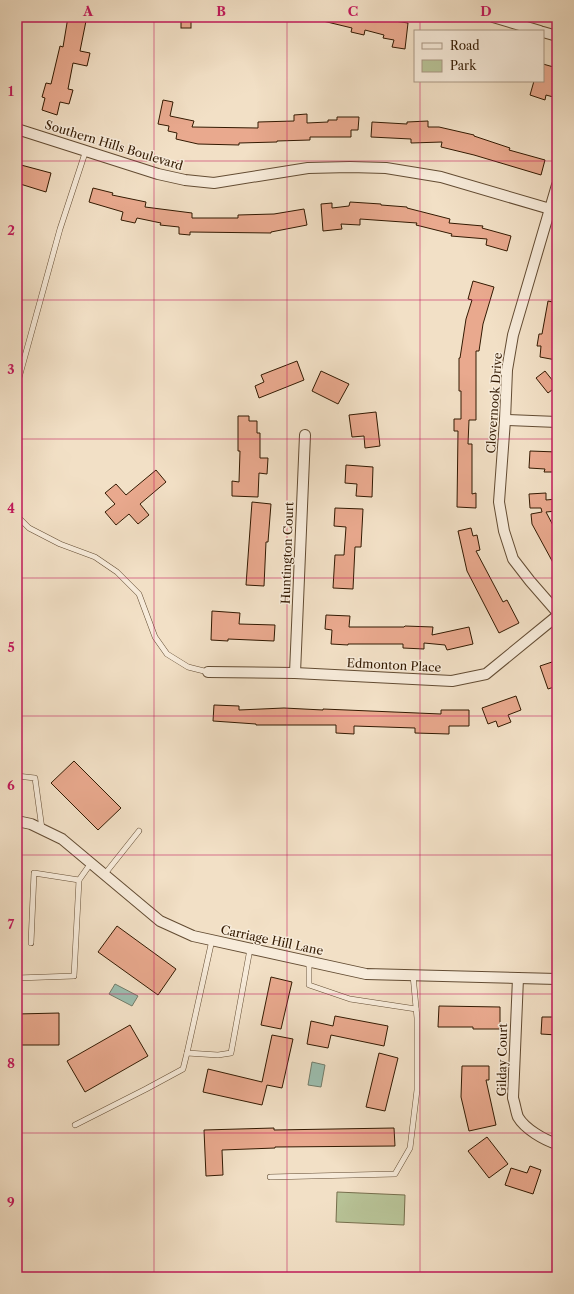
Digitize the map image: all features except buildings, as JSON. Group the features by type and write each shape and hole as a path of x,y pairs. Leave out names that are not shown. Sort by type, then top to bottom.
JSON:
{"street":[{"path":"493,17 538,30"},
{"path":"544,32 557,36"},
{"name":"Southern Hills Boulevard","path":"17,129 158,174 185,180 214,183 308,168 350,166 386,168 441,177 553,210"},
{"name":"Clovernook Drive","path":"557,185 553,210 513,335 507,370 499,502 504,531 513,559 557,612"},
{"path":"505,420 557,422"},
{"name":"Huntington Court","path":"295,673 305,435"},
{"name":"Edmonton Place","path":"208,672 295,673 452,681 486,674 557,616"},
{"name":"Carriage Hill Lane","path":"17,821 32,824 62,839 160,921 193,936 366,974 557,979"},
{"name":"Gilday Court","path":"518,978 514,1098 518,1117 531,1131 547,1141 557,1144"}],"lane":[{"path":"17,385 60,229 86,150"},
{"path":"17,516 29,528 60,544 95,557 117,572 139,594 155,637 167,654 188,667 208,672"},
{"path":"17,776 34,778 42,829"},
{"path":"104,875 139,831"},
{"path":"17,978 74,976 79,880 91,863"},
{"path":"31,943 34,873 79,880"},
{"path":"75,1125 183,1069 212,940"},
{"path":"187,1053 218,1054 231,1052 250,949"},
{"path":"309,962 309,985 350,999 416,1009"},
{"path":"270,1177 395,1174 410,1148 417,1090 416,1009 413,975"}],"green space":[{"path":"337,1192 405,1195 404,1225 336,1222"}],"shaded area":[{"path":"115,984 138,996 132,1006 109,994"},
{"path":"312,1062 325,1065 321,1087 308,1085"}]}
